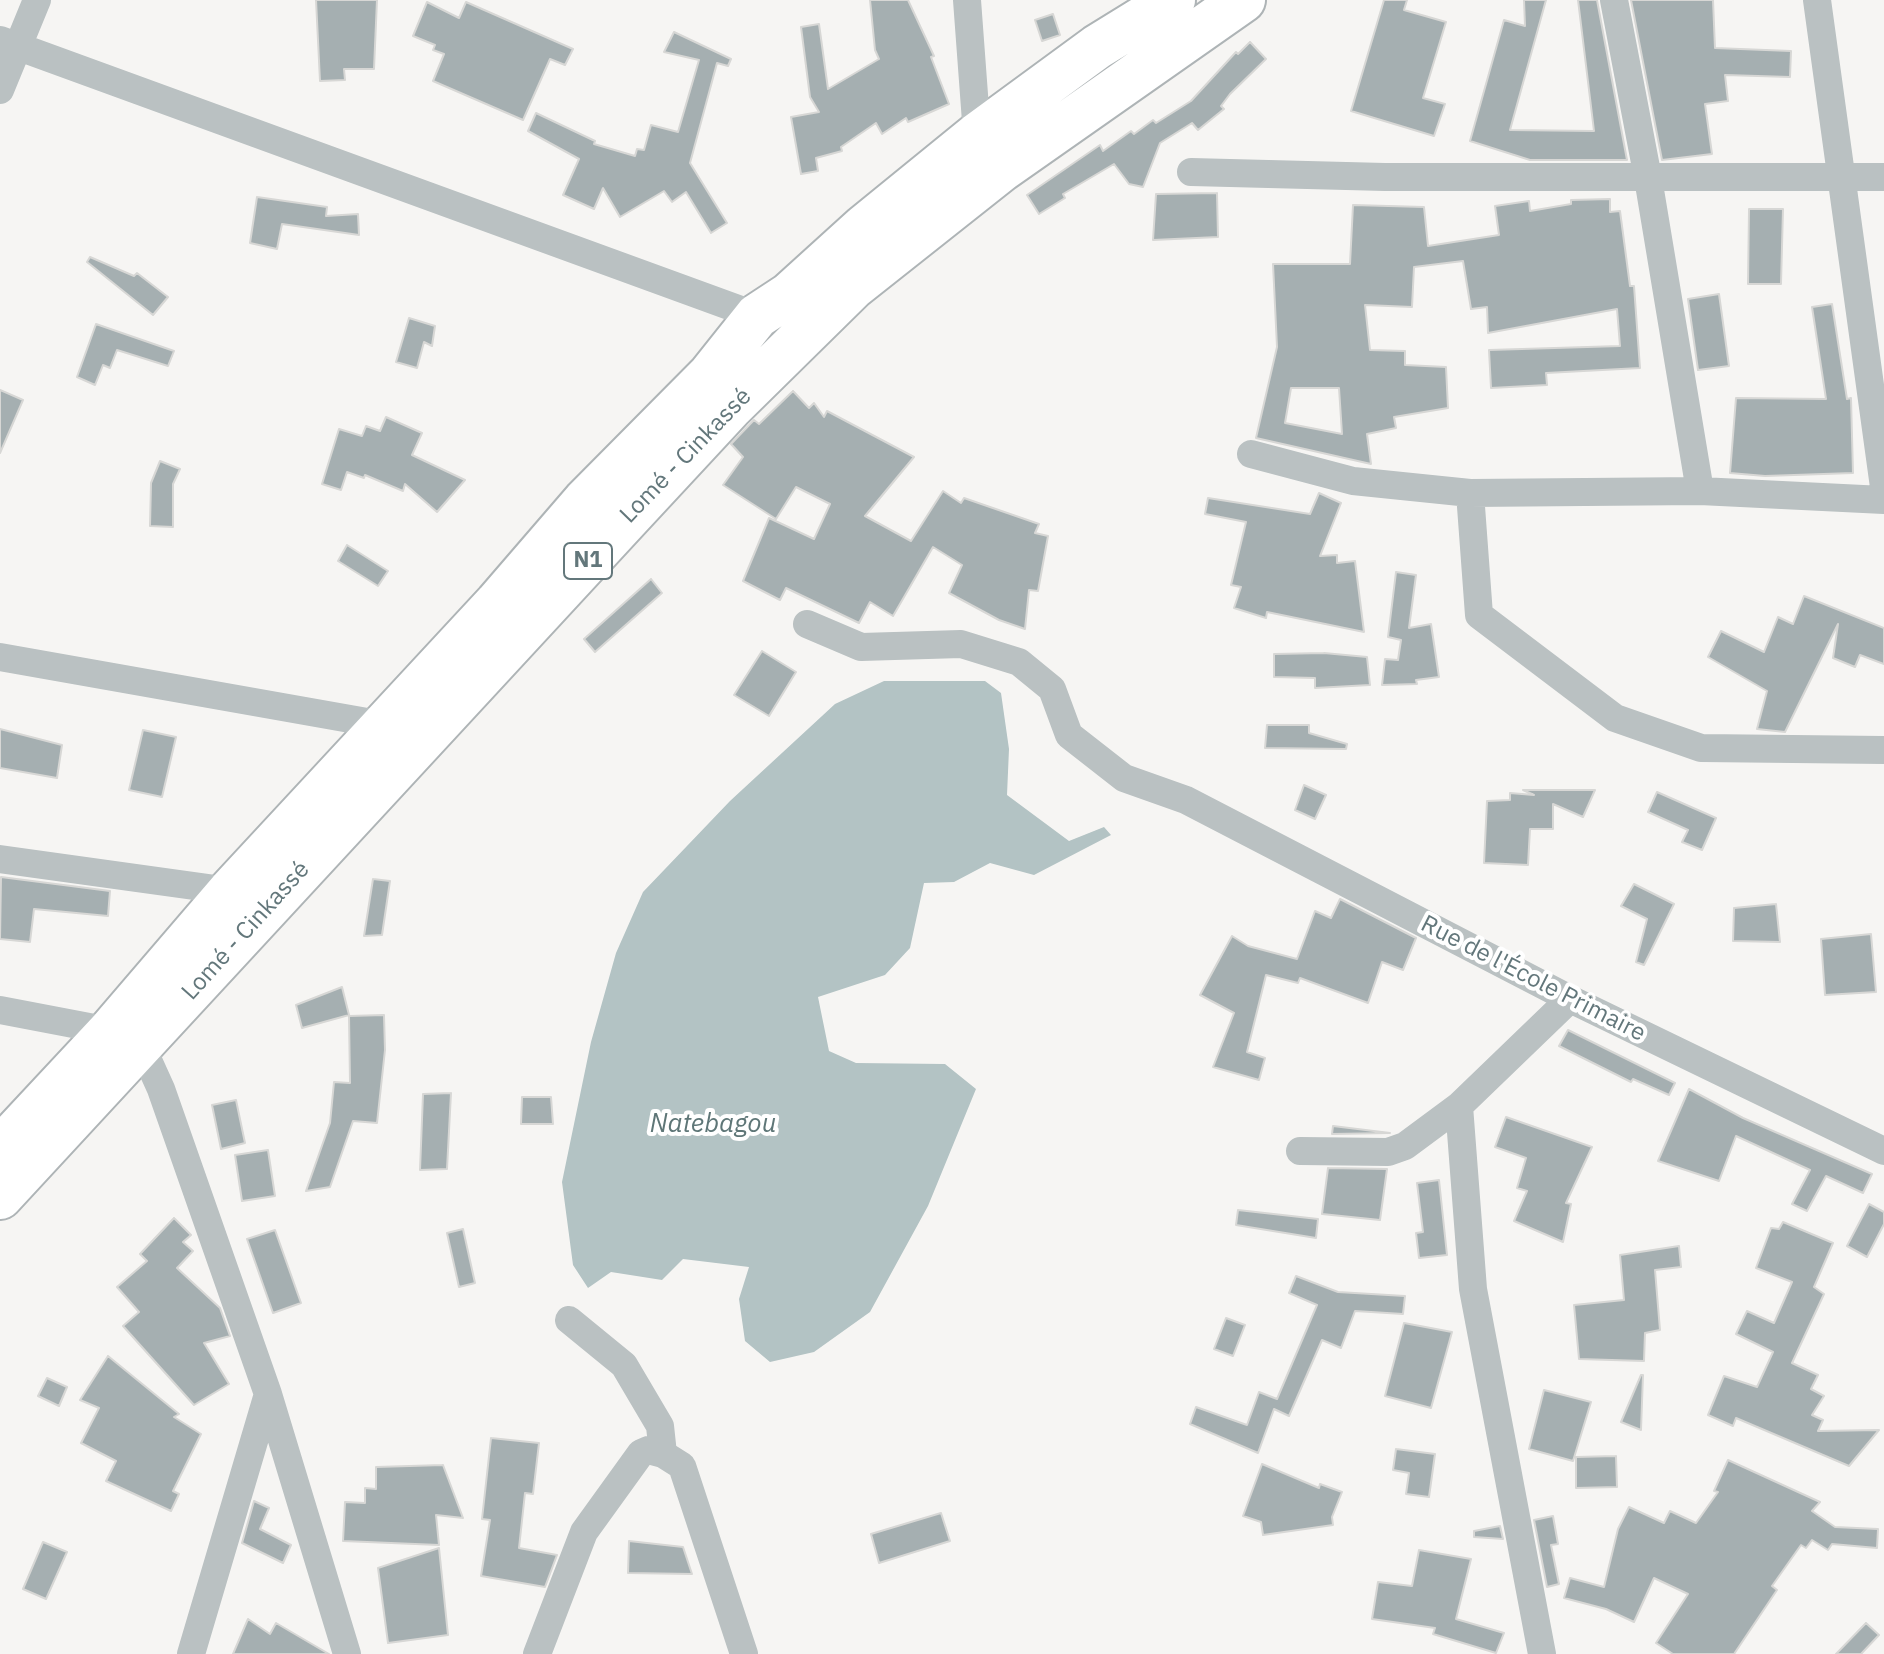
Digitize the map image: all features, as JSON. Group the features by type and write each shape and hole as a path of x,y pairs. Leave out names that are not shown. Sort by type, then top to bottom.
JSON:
{"highway":[{"name":"Lomé - Cinkassé","path":"0,1197 126,1039 230,891 585,501 710,375 757,316 789,295 864,227 977,135 1097,47 1173,0"},
{"name":"Lomé - Cinkassé","path":"0,1149 126,1039 853,287 1002,169 1243,0"}],"street":[{"path":"0,90 8,43 37,0"},
{"path":"967,0 977,135"},
{"path":"1614,0 1648,178 1700,491"},
{"path":"1817,0 1884,487"},
{"path":"8,43 757,316"},
{"path":"1191,172 1648,178 1884,177"},
{"path":"1251,454 1353,481 1470,493 1700,491 1884,500"},
{"path":"1470,493 1479,615 1615,718 1701,748 1884,750"},
{"name":"Rue de l'École Primaire","path":"807,624 861,647 961,644 1019,662 1052,689 1069,735 1124,778 1186,800 1570,999 1884,1151"},
{"path":"0,657 384,725"},
{"path":"0,859 230,891"},
{"path":"1300,1151 1396,1151 1459,1106 1570,999"},
{"path":"0,1010 126,1039 161,1089 268,1394 347,1654"},
{"path":"1459,1106 1473,1289 1542,1654"},
{"path":"569,1320 624,1365 660,1426 663,1454"},
{"path":"191,1654 268,1394"},
{"path":"537,1654 591,1520 641,1453 648,1450 679,1462 685,1472 744,1654"}],"water":[{"name":"Natebagou","path":"884,681 985,681 1001,693 1009,749 1007,795 1069,841 1104,827 1111,835 1034,875 990,863 954,882 924,883 910,948 885,975 818,997 829,1051 856,1063 945,1064 976,1089 928,1206 870,1312 814,1352 770,1362 745,1341 739,1299 749,1267 683,1259 662,1280 611,1272 588,1288 573,1265 562,1182 591,1042 616,953 643,892 730,801 835,704"}],"building":[{"path":"316,0 377,0 374,69 344,69 345,80 320,81"},
{"path":"870,0 908,0 934,56 931,57 949,104 908,122 906,118 882,134 876,123 841,147 842,151 816,158 818,171 801,174 791,117 819,112 810,97 801,27 819,24 828,89 879,59 875,50"},
{"path":"1384,0 1407,0 1404,10 1446,22 1423,98 1445,104 1434,136 1351,111"},
{"path":"1524,0 1546,0 1510,130 1594,131 1578,0 1597,0 1627,160 1530,160 1470,141 1504,20 1525,26"},
{"path":"1631,0 1713,0 1715,48 1791,51 1790,77 1725,75 1728,101 1705,104 1712,154 1662,160"},
{"path":"427,2 459,18 466,2 573,49 565,65 550,59 523,120 433,81 444,54 433,50 435,45 413,36"},
{"path":"1053,14 1060,35 1042,41 1035,20"},
{"path":"674,32 731,59 728,66 717,63 690,163 727,223 711,233 686,192 672,202 664,191 620,217 603,188 594,209 563,195 579,159 528,131 536,113 595,141 594,144 635,156 637,149 644,150 651,125 678,132 699,60 664,52"},
{"path":"1250,42 1266,59 1230,94 1221,106 1224,109 1198,130 1192,123 1160,143 1143,187 1129,184 1114,164 1063,194 1065,198 1039,214 1027,195 1100,145 1103,151 1131,131 1134,134 1153,120 1156,123 1191,101 1236,52 1238,54"},
{"path":"1217,193 1218,237 1153,240 1156,194"},
{"path":"257,197 327,207 326,216 358,214 359,235 282,224 277,249 250,243"},
{"path":"1610,199 1610,212 1620,211 1630,286 1634,286 1640,368 1546,373 1547,385 1491,388 1489,350 1620,346 1617,309 1488,333 1487,307 1471,309 1463,261 1414,267 1412,307 1365,305 1370,350 1405,351 1405,365 1446,367 1448,408 1394,417 1396,428 1367,434 1371,464 1256,438 1277,347 1273,264 1350,264 1353,205 1424,207 1428,246 1499,235 1495,206 1529,201 1530,211 1571,204 1571,200","holes":["1291,388 1339,388 1342,434 1285,423"]},
{"path":"1749,209 1783,209 1781,284 1748,284"},
{"path":"90,257 134,276 137,273 168,297 153,315 87,262"},
{"path":"1719,294 1729,366 1698,370 1688,299"},
{"path":"1832,304 1847,399 1851,398 1853,473 1765,476 1730,473 1736,398 1826,399 1812,307"},
{"path":"409,318 435,326 432,346 424,342 417,368 396,362"},
{"path":"96,324 174,351 168,366 117,350 110,368 103,365 95,385 77,377"},
{"path":"0,390 23,400 0,453"},
{"path":"793,391 809,408 814,403 824,417 827,411 914,457 865,516 911,541 943,491 961,503 964,498 1039,524 1035,533 1048,536 1038,591 1029,590 1025,629 999,620 949,593 962,565 933,547 893,616 870,602 859,623 786,588 780,600 743,581 769,518 814,539 830,504 796,487 776,519 723,485 743,457 731,444 754,420 759,424"},
{"path":"386,417 422,433 412,455 465,480 437,512 405,484 403,491 365,475 364,478 347,472 341,490 322,484 339,429 362,436 366,426 380,431"},
{"path":"160,461 180,469 173,484 173,527 150,526 151,483"},
{"path":"1319,493 1341,503 1320,556 1337,555 1337,563 1355,561 1364,632 1267,612 1266,618 1234,608 1241,587 1231,585 1246,522 1205,514 1208,498 1310,514"},
{"path":"347,545 388,571 378,586 338,561"},
{"path":"1396,572 1416,575 1409,628 1431,624 1439,677 1416,680 1417,684 1382,685 1385,659 1398,660 1401,640 1388,637"},
{"path":"651,579 662,593 595,652 584,639"},
{"path":"1804,596 1884,628 1884,664 1860,655 1855,667 1833,658 1838,624 1785,732 1757,729 1767,691 1708,657 1721,631 1764,652 1778,617 1793,624"},
{"path":"762,651 796,672 769,716 734,695"},
{"path":"1324,653 1367,657 1370,685 1315,688 1315,678 1274,677 1274,654"},
{"path":"1267,725 1309,725 1309,733 1347,744 1346,749 1265,748"},
{"path":"0,729 62,745 57,778 0,768"},
{"path":"143,730 176,737 162,797 129,790"},
{"path":"1304,785 1326,795 1315,819 1295,810"},
{"path":"1523,790 1595,790 1583,817 1553,804 1553,829 1530,829 1528,865 1484,863 1487,801 1510,800 1510,793 1534,795"},
{"path":"1657,792 1716,818 1702,850 1682,842 1688,830 1648,812"},
{"path":"1,877 110,891 108,916 34,909 30,942 0,939"},
{"path":"373,879 390,881 382,935 364,936"},
{"path":"1634,884 1674,904 1644,965 1636,962 1647,919 1621,906"},
{"path":"1340,899 1416,938 1403,970 1382,962 1368,1003 1300,978 1298,983 1266,975 1247,1052 1265,1058 1259,1080 1213,1067 1234,1013 1200,995 1232,936 1248,946 1297,959 1315,911 1331,918"},
{"path":"1776,904 1780,942 1733,941 1734,908"},
{"path":"1871,934 1876,992 1825,995 1821,939"},
{"path":"342,987 349,1015 302,1028 296,1005"},
{"path":"384,1015 385,1050 377,1123 353,1121 330,1187 306,1191 330,1123 334,1082 350,1083 349,1016"},
{"path":"1568,1030 1675,1083 1669,1095 1633,1079 1631,1082 1559,1046"},
{"path":"1689,1089 1743,1118 1872,1174 1863,1193 1826,1176 1807,1211 1792,1204 1810,1170 1736,1136 1719,1181 1658,1161"},
{"path":"451,1093 447,1169 420,1170 423,1094"},
{"path":"522,1097 551,1097 553,1124 521,1124"},
{"path":"236,1100 245,1143 221,1149 212,1105"},
{"path":"1506,1117 1592,1147 1566,1203 1571,1204 1563,1242 1514,1221 1527,1191 1517,1188 1526,1158 1495,1147"},
{"path":"1333,1126 1390,1133 1332,1134"},
{"path":"268,1150 275,1196 242,1201 235,1155"},
{"path":"1328,1168 1387,1169 1380,1220 1322,1214"},
{"path":"1439,1180 1447,1255 1419,1258 1416,1233 1423,1232 1417,1183"},
{"path":"1869,1204 1884,1212 1884,1224 1867,1257 1847,1246"},
{"path":"1238,1210 1318,1219 1316,1238 1236,1225"},
{"path":"174,1218 191,1235 183,1242 193,1251 177,1268 220,1308 230,1336 204,1343 229,1384 194,1405 123,1326 139,1312 117,1287 147,1261 140,1254"},
{"path":"1783,1222 1833,1243 1814,1287 1824,1294 1792,1363 1818,1375 1811,1389 1824,1396 1812,1415 1823,1420 1818,1431 1879,1430 1849,1466 1736,1418 1733,1426 1708,1415 1724,1376 1757,1387 1773,1352 1736,1334 1747,1311 1774,1323 1792,1282 1756,1268 1771,1228 1779,1229"},
{"path":"463,1229 475,1283 459,1287 447,1233"},
{"path":"275,1230 301,1303 273,1313 247,1239"},
{"path":"1679,1246 1681,1267 1655,1270 1660,1330 1645,1333 1644,1361 1579,1359 1574,1305 1624,1300 1620,1255"},
{"path":"1296,1276 1338,1292 1405,1296 1403,1314 1355,1311 1341,1348 1322,1340 1289,1416 1274,1409 1258,1453 1190,1424 1196,1407 1247,1425 1259,1392 1277,1399 1317,1305 1289,1293"},
{"path":"1226,1318 1245,1325 1233,1356 1214,1349"},
{"path":"1404,1323 1452,1332 1431,1408 1385,1396"},
{"path":"108,1356 179,1414 174,1417 201,1434 173,1491 179,1494 171,1511 106,1481 116,1461 81,1443 99,1408 80,1400"},
{"path":"1643,1375 1641,1430 1621,1422"},
{"path":"47,1378 67,1387 59,1406 38,1396"},
{"path":"1544,1390 1591,1402 1573,1461 1529,1449"},
{"path":"491,1438 539,1443 533,1494 525,1493 519,1548 557,1555 545,1587 481,1576 490,1520 482,1519"},
{"path":"1396,1449 1435,1454 1429,1497 1406,1494 1409,1473 1393,1470"},
{"path":"1616,1456 1617,1487 1576,1488 1576,1457"},
{"path":"1728,1460 1820,1502 1812,1511 1835,1527 1878,1529 1877,1548 1832,1544 1828,1550 1812,1540 1806,1548 1801,1545 1772,1586 1777,1590 1734,1654 1673,1654 1656,1643 1688,1594 1654,1578 1634,1622 1606,1609 1564,1598 1570,1578 1604,1587 1618,1529 1629,1507 1664,1523 1670,1511 1696,1523 1718,1492 1714,1491"},
{"path":"1262,1464 1319,1488 1320,1484 1342,1492 1332,1517 1333,1525 1263,1535 1261,1522 1243,1516"},
{"path":"443,1465 463,1518 436,1515 439,1545 343,1541 345,1502 365,1503 365,1488 376,1489 376,1467"},
{"path":"254,1501 269,1508 260,1529 291,1545 283,1563 242,1543"},
{"path":"941,1513 950,1541 879,1563 871,1534"},
{"path":"1553,1516 1558,1544 1551,1545 1559,1584 1547,1587 1534,1520"},
{"path":"1500,1526 1503,1539 1474,1537 1474,1531"},
{"path":"629,1541 683,1547 692,1574 628,1573"},
{"path":"43,1542 67,1552 46,1599 23,1589"},
{"path":"439,1548 448,1635 388,1643 378,1568"},
{"path":"1419,1550 1471,1559 1456,1619 1504,1633 1496,1653 1433,1634 1435,1628 1372,1619 1378,1582 1412,1586"},
{"path":"248,1619 270,1634 276,1623 329,1654 233,1654"},
{"path":"1866,1623 1879,1635 1861,1654 1836,1654"}]}
